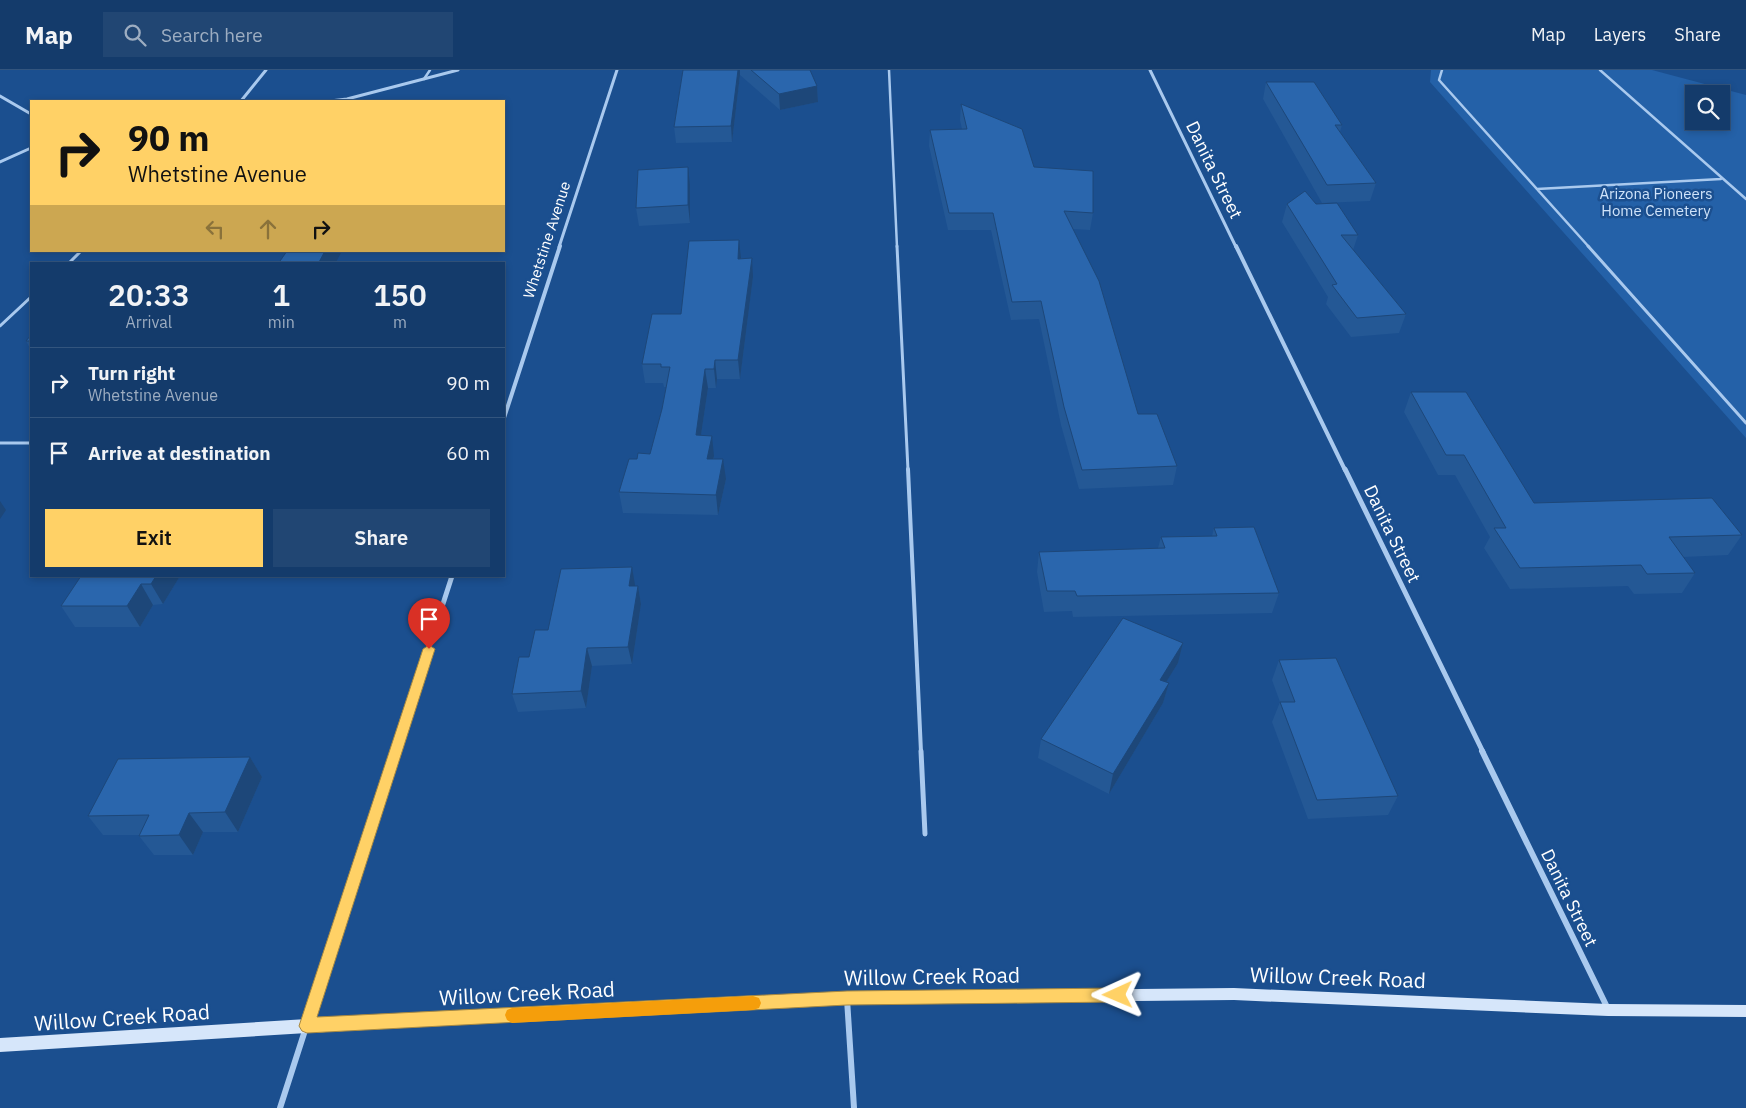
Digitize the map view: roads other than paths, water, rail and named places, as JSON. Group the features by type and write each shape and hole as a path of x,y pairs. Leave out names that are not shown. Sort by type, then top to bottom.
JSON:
{"main road":[{"name":"Willow Creek Road","path":"0,1045 307,1026 847,998 1234,994 1608,1010 1746,1011"}],"street":[{"path":"242,100 266,70"},
{"path":"338,100 458,70"},
{"name":"Whetstine Avenue","path":"505,415 617,70"},
{"name":"Danita Street","path":"1150,70 1608,1010"},
{"path":"0,96 30,113"},
{"path":"0,162 30,148"},
{"path":"280,1108 452,577"},
{"path":"847,998 854,1108"}],"lane":[{"path":"424,79 430,70"},
{"path":"889,70 925,834"},
{"path":"1442,70 1439,80 1746,423"},
{"path":"1600,70 1721,179 1745,198"},
{"path":"1537,189 1721,179"},
{"path":"70,262 80,252"},
{"path":"0,326 30,298"},
{"path":"0,443 30,443"}],"park label":[{"name":"Arizona Pioneers Home Cemetery","path":"1656,202"}]}
